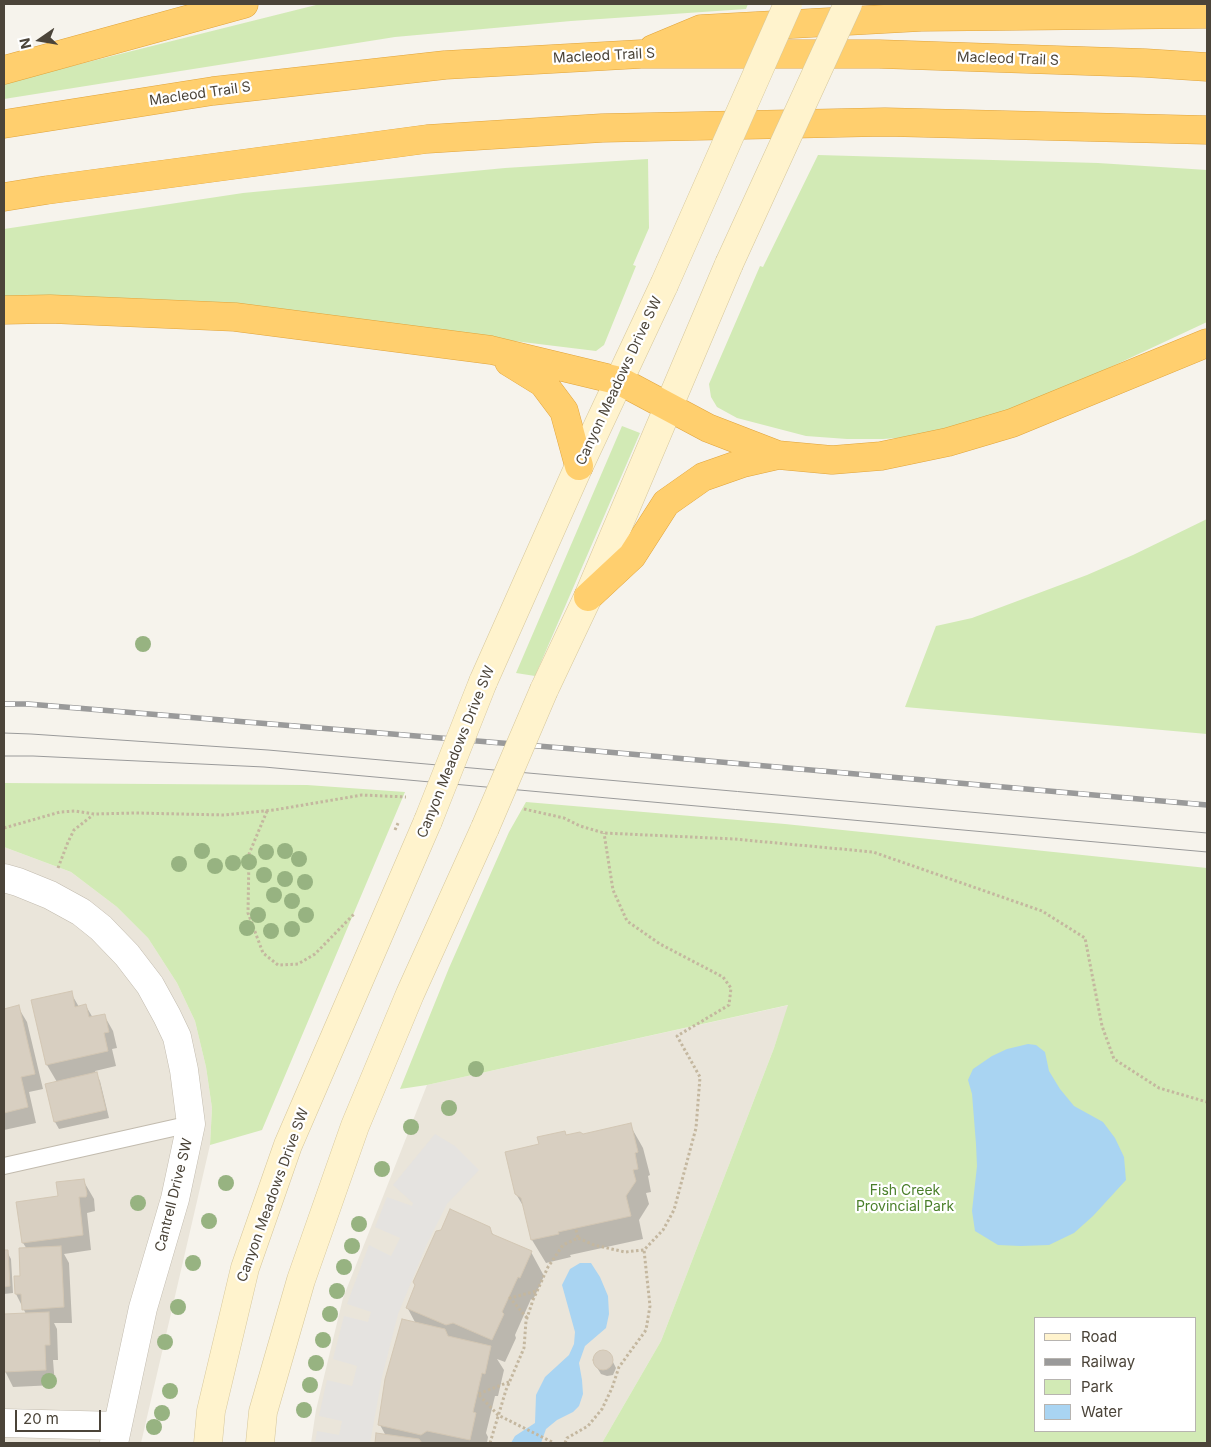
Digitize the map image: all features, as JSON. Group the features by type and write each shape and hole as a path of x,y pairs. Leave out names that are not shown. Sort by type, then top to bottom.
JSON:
{"highway":[{"path":"4,70 244,4"},
{"path":"641,54 701,29 921,17 1207,14"},
{"name":"Macleod Trail S","path":"4,124 213,90 445,64 641,54 879,54 1145,63 1207,67"},
{"path":"4,197 426,139 602,128 885,122 1207,130"},
{"path":"4,310 50,309 235,317 490,350 620,381 708,428 778,455 832,460 881,456 948,442 1012,423 1207,343"},
{"path":"490,350 543,383 564,411 579,466"},
{"path":"588,597 632,556 666,503 703,477 743,463 778,455"}],"main road":[{"name":"Canyon Meadows Drive SW","path":"208,1443 211,1412 245,1268 288,1145 428,821 483,682 579,466 664,285 788,4"},
{"path":"260,1443 263,1412 301,1280 355,1126 410,994 485,828 544,690 588,597 729,264 848,4"}],"street":[{"name":"Cantrell Drive SW","path":"4,878 50,895 81,912 101,928 127,955 150,985 177,1037 189,1099 191,1124 175,1199 143,1308 116,1434"},
{"path":"4,1422 116,1434"}],"lane":[{"path":"4,1166 191,1124"}],"path":[{"path":"4,828 60,812 225,815 267,811 362,795 380,794 406,797"},
{"path":"515,808 564,818 580,826 604,833 734,839 873,852 1042,911 1085,938 1102,1026 1114,1059 1159,1088 1207,1102"},
{"path":"267,811 249,854 248,913 263,953 278,964 298,964 315,954 358,911"},
{"path":"50,895 74,830 94,814"},
{"path":"576,1230 578,1238 594,1246 625,1252 644,1250 663,1230 674,1210 696,1128 700,1077 677,1036 729,1005 731,988 723,978 660,944 627,921 613,890 604,833"},
{"path":"490,1443 509,1382 524,1348 527,1318 537,1291 548,1267 563,1246 578,1238"},
{"path":"565,1443 567,1438 588,1426 602,1409 619,1367 646,1330 650,1306 644,1250"},
{"path":"527,1318 510,1298 537,1291"},
{"path":"509,1382 478,1394 498,1415 554,1443"}],"shaded area":[{"path":"4,847 71,872 117,907 148,938 177,983 195,1021 206,1067 212,1108 210,1145 141,1443 4,1443"},
{"path":"789,1005 661,1341 602,1443 311,1443 316,1410 343,1298 427,1085"},
{"path":"435,1134 455,1146 479,1170 447,1204 427,1244 398,1314 382,1377 370,1443 315,1443 317,1431 339,1435 342,1421 319,1416 327,1380 352,1386 357,1366 333,1359 344,1316 368,1322 371,1312 347,1304 369,1245 391,1256 400,1238 375,1227 387,1197 412,1206 413,1203 393,1185"}],"green space":[{"path":"320,4 748,4 746,9 571,21 395,37 4,99 4,83"},
{"path":"818,155 1098,163 1207,170 1207,322 1083,380 993,417 946,430 910,437 847,439 806,436 737,418 717,407 711,397 709,384 760,266 763,267"},
{"path":"648,159 649,228 633,265 636,266 604,345 596,351 473,336 4,298 4,229 243,193 505,168"},
{"path":"622,426 640,433 535,676 516,673"},
{"path":"1207,519 1207,734 905,707 936,626 972,618 1087,575"},
{"path":"4,783 307,785 405,792 262,1130 210,1145 212,1108 206,1067 195,1021 177,983 148,938 117,907 71,872 4,847"},
{"name":"Fish Creek Provincial Park","path":"526,802 785,824 1207,868 1207,1443 602,1443 661,1341 774,1048 788,1005 427,1085 400,1089 449,968 509,832"}],"water":[{"path":"1028,1044 1036,1045 1045,1052 1049,1071 1060,1089 1074,1106 1103,1122 1115,1138 1124,1157 1126,1180 1093,1216 1074,1233 1049,1245 998,1245 975,1231 972,1211 977,1166 976,1144 972,1094 968,1080 973,1069 992,1056 1007,1049"},
{"path":"580,1263 591,1263 600,1277 608,1296 609,1314 606,1328 585,1346 579,1363 583,1394 579,1406 546,1429 541,1443 511,1443 515,1436 535,1423 536,1395 545,1377 569,1355 574,1344 575,1332 562,1285 570,1269"}],"building":[{"path":"72,991 75,1007 86,1004 89,1017 105,1014 109,1032 104,1033 108,1051 46,1065 31,1000"},
{"path":"19,1005 35,1074 21,1077 28,1107 4,1113 4,1009"},
{"path":"97,1072 106,1110 54,1122 45,1084"},
{"path":"631,1123 638,1152 635,1153 638,1169 633,1170 636,1181 626,1196 631,1216 531,1240 521,1198 515,1194 505,1152 539,1144 537,1137 565,1131 566,1135 580,1132 583,1134"},
{"path":"84,1179 87,1194 86,1197 79,1197 83,1235 22,1243 16,1202 58,1196 56,1182"},
{"path":"450,1209 490,1227 492,1234 532,1251 502,1312 504,1314 492,1340 453,1323 446,1325 406,1308 415,1285 413,1282 436,1231 441,1230"},
{"path":"61,1246 64,1307 22,1310 21,1294 15,1294 14,1276 20,1276 19,1248"},
{"path":"4,1250 8,1250 10,1286 4,1287"},
{"path":"49,1312 50,1345 45,1345 46,1370 4,1372 4,1314"},
{"path":"402,1319 445,1329 448,1336 491,1346 485,1374 482,1373 473,1412 476,1413 470,1440 427,1431 421,1435 378,1425 385,1379"},
{"path":"603,1350 610,1353 613,1360 610,1367 603,1370 596,1367 593,1360 596,1353"},
{"path":"376,1433 419,1439 422,1443 375,1443"}],"tram line":[{"path":"4,733 268,750 1207,833"},
{"path":"4,756 264,767 1207,852"}],"railway":[{"path":"4,704 28,704 562,748 1207,805"}]}
